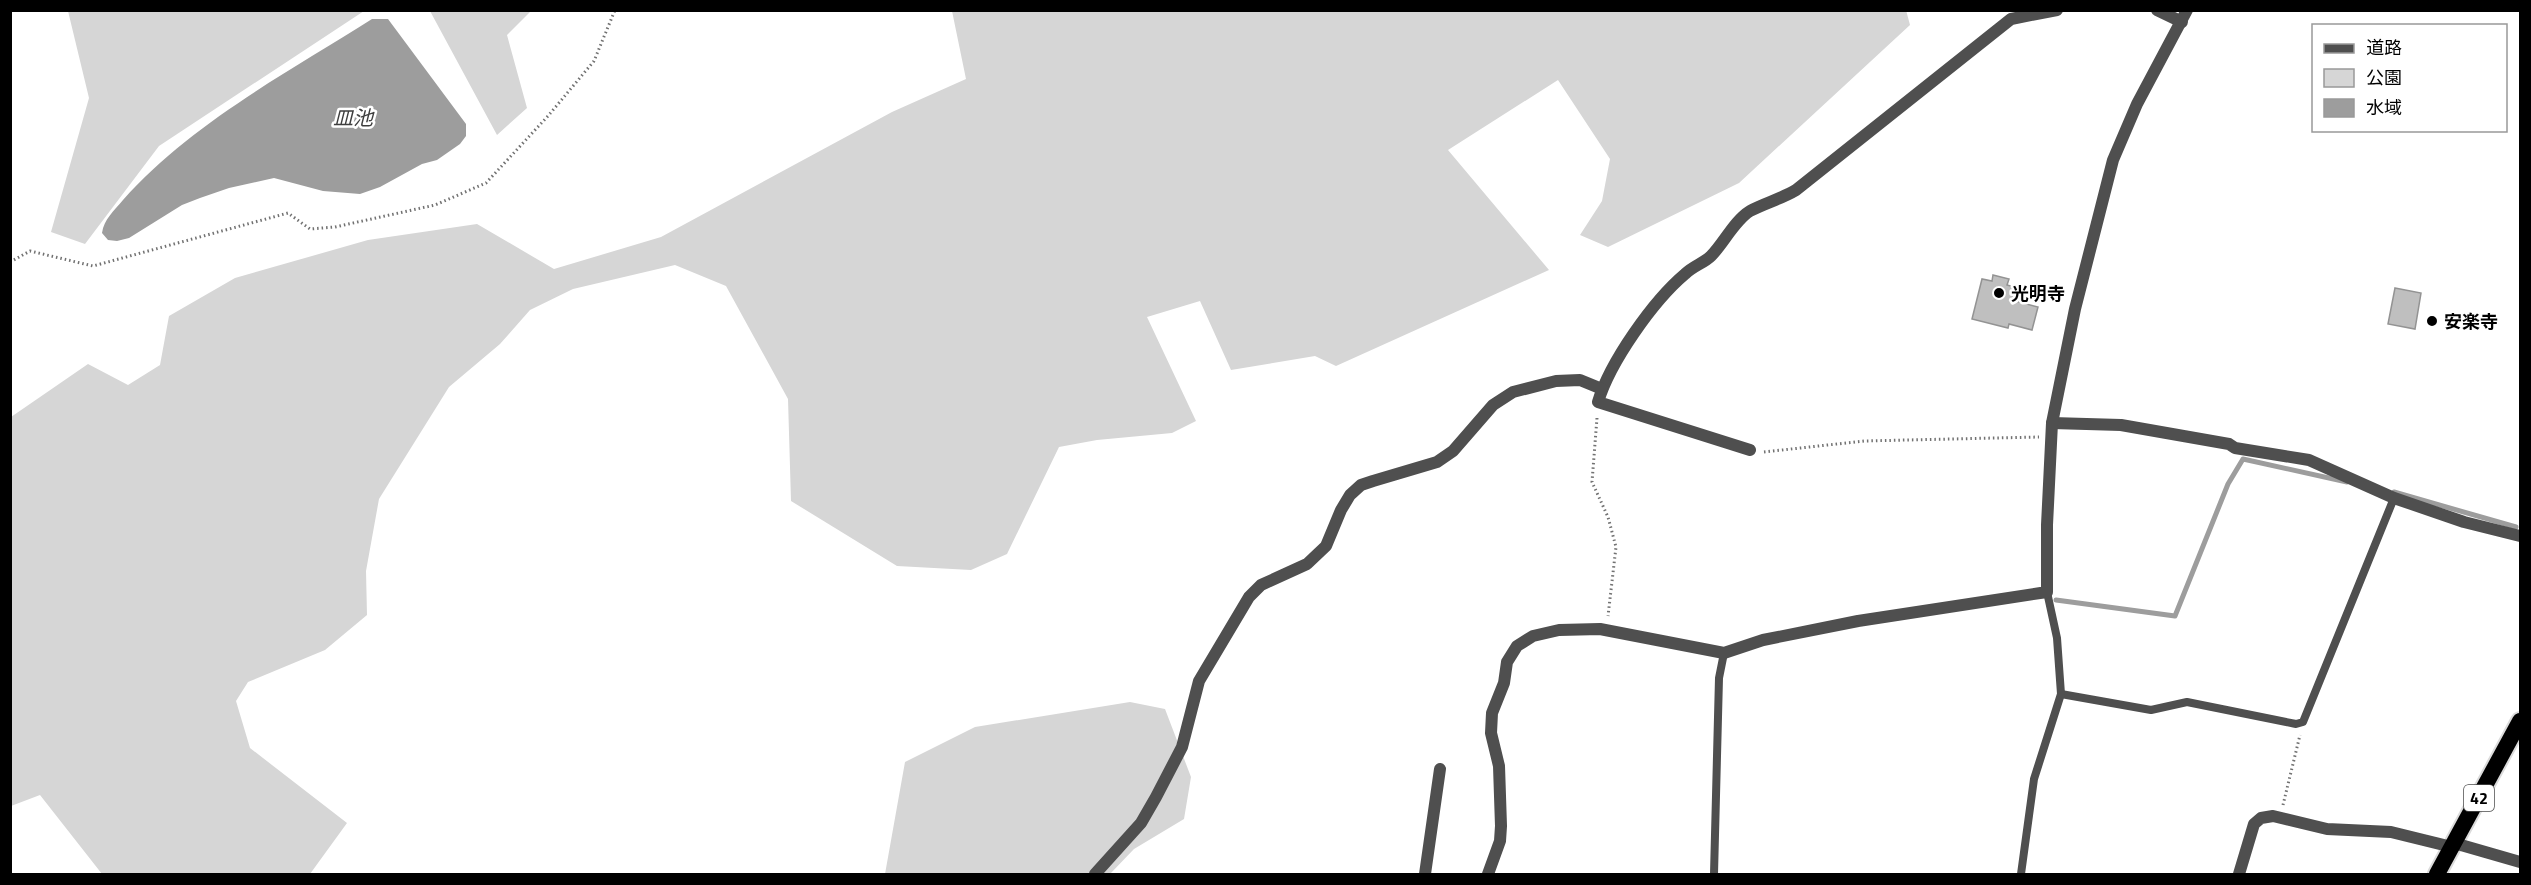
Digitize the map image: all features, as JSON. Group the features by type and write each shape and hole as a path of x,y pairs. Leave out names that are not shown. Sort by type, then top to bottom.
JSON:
{"highway":[{"name":"42","path":"2437,874 2520,721"}],"street":[{"path":"1600,395 1640,325 1663,295 1696,264 1710,258 1750,211 1782,199 1796,190 2012,19 2056,10"},
{"path":"1488,874 1500,841 1501,826 1498,766 1491,733 1492,713 1504,683 1508,662 1517,646 1533,636 1559,630 1605,630 1724,653 1763,640 1858,621 2047,592 2047,525 2052,428 2075,309 2113,160 2137,104 2185,16 2157,10"},
{"path":"1095,874 1142,823 1182,747 1199,681 1249,597 1261,585 1307,564 1326,546 1350,495 1361,485 1437,462 1453,451 1493,405 1513,392 1556,381 1580,380 1600,395 1750,450"},
{"path":"2052,428 2121,425 2309,460 2394,498 2464,522 2520,536"},
{"path":"1425,874 1440,769"},
{"path":"2240,874 2254,824 2261,818 2280,818 2327,829 2391,832 2520,862"}],"lane":[{"path":"2061,694 2151,710 2187,702 2296,724 2303,722 2394,498"},
{"path":"2021,874 2034,779 2061,694 2057,638 2047,592"},
{"path":"1714,874 1719,678 1724,653"}],"path":[{"path":"10,262 30,251 93,266 288,213 310,229 335,227 435,205 486,183 548,116 594,61 615,10"},
{"path":"1600,395 1592,482 1608,517 1616,547 1611,606 1605,630"},
{"path":"1750,450 1776,451 1864,441 2042,437 2052,428"},
{"path":"2280,818 2303,722"}],"green space":[{"path":"68,10 364,11 159,146 85,244 51,232 89,98"},
{"path":"1906,10 1910,25 1739,183 1608,247 1580,235 1602,201 1610,159 1558,80 1448,150 1549,270 1336,366 1315,356 1231,370 1200,301 1147,317 1196,421 1172,433 1097,440 1059,447 1007,554 971,570 897,566 791,501 788,399 726,286 675,265 573,289 530,310 500,344 449,387 379,499 366,571 367,615 325,650 248,682 236,701 250,748 347,823 310,874 102,874 40,795 11,806 11,417 88,364 128,385 160,365 169,316 235,278 368,240 477,224 554,269 661,237 892,112 966,79 952,11"},
{"path":"430,11 531,11 507,35 527,108 497,135"},
{"path":"1130,702 1165,709 1191,777 1184,819 1134,849 1110,874 885,874 905,762 975,727"}],"water":[{"name":"皿池","path":"372,19 388,19 466,124 466,136 460,144 437,160 422,164 380,187 360,194 323,191 274,178 229,188 182,205 129,238 117,241 108,240 102,233 107,219 123,200 178,148 241,101"}],"building":[{"path":"1993,275 2009,279 2007,285 2018,288 2015,301 2038,307 2032,330 2009,324 2008,328 1972,319 1982,279 1992,281"},
{"path":"2395,288 2421,293 2415,329 2388,324"}],"waterway":[{"path":"2056,600 2175,616 2228,484 2243,459 2347,482"},
{"path":"2394,492 2516,527"}],"place":[{"name":"光明寺","path":"1999,293"},
{"name":"安楽寺","path":"2432,321"}]}
